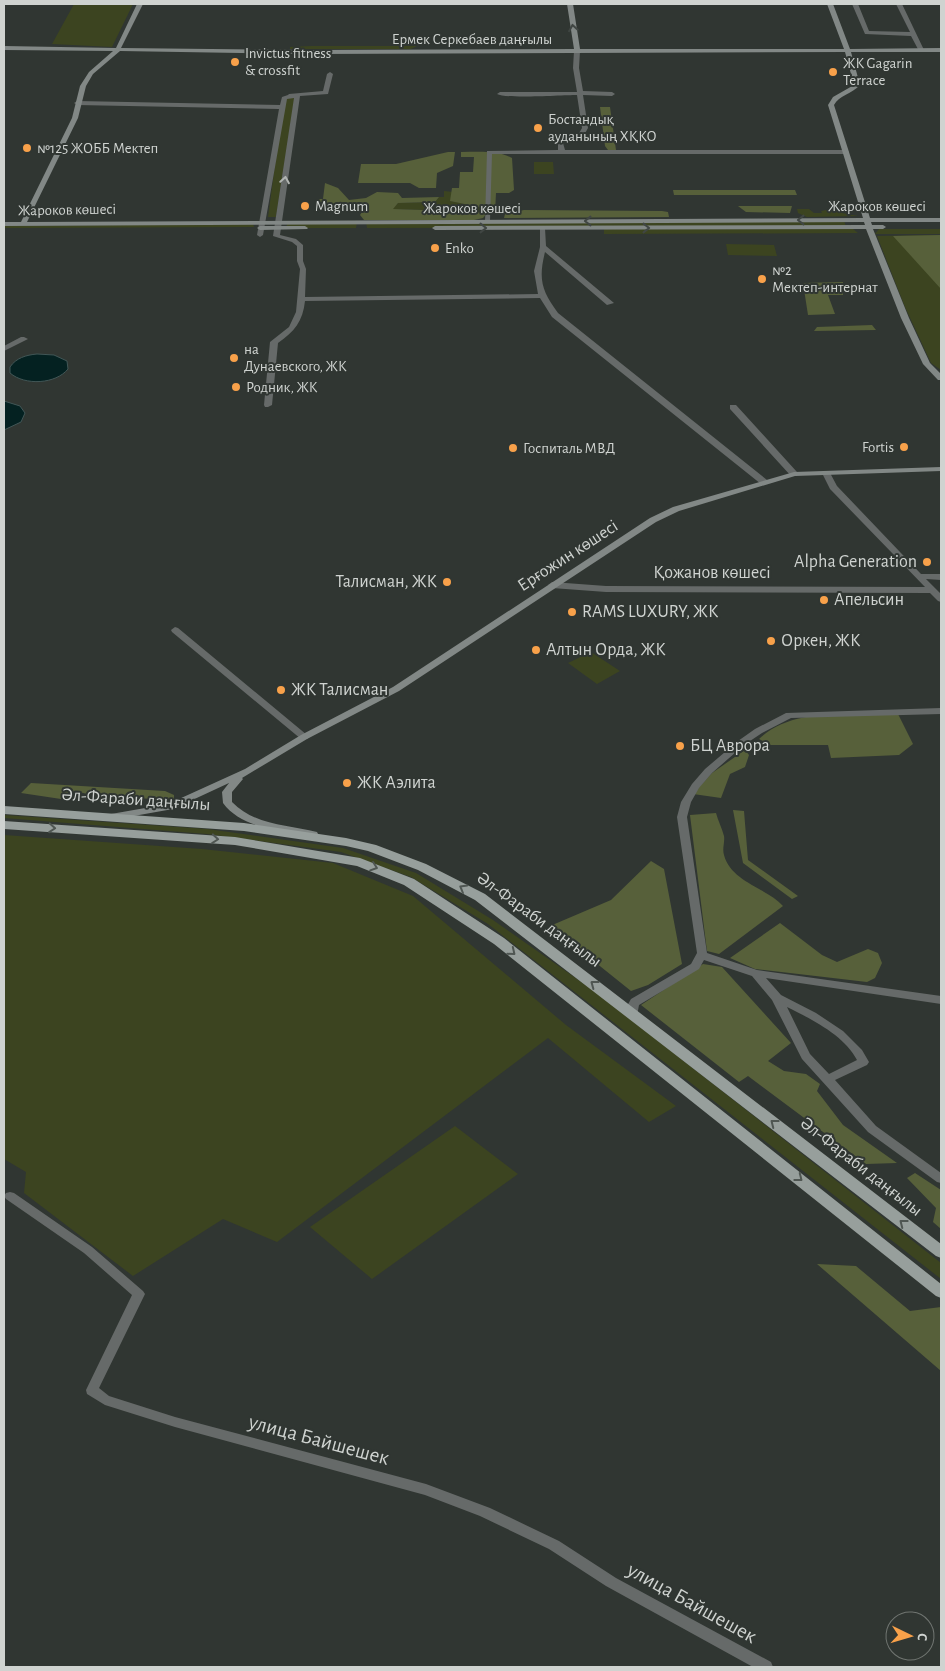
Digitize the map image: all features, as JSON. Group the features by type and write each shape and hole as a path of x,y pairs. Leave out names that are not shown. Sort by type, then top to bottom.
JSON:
{"main road":[{"name":"Әл-Фараби даңғылы","path":"4,810 244,827 346,842 372,848 422,867 480,897 941,1252"},
{"name":"Әл-Фараби даңғылы","path":"4,825 235,841 331,855 386,871 438,899 499,941 941,1292"}],"street":[{"path":"23,224 75,118 77,103 91,73 117,51 140,4"},
{"path":"562,152 560,142 581,136 585,132 570,4"},
{"path":"830,4 848,51 857,85 853,90 835,98 831,105 868,223 905,318 927,364 941,378"},
{"path":"855,4 867,33 912,34"},
{"path":"899,4 921,50"},
{"name":"Ермек Серкебаев даңғылы","path":"4,48 117,51 577,52 941,50"},
{"path":"262,228 284,98 291,95 326,93 330,74"},
{"path":"500,94 564,95 580,92 612,94"},
{"path":"268,405 274,342 287,335 298,323 304,269 300,261 300,245 277,228 297,97 291,95"},
{"path":"77,103 283,107"},
{"path":"487,221 489,152 846,152"},
{"name":"Жароков көшесі","path":"363,225 543,228 868,223 941,220"},
{"name":"Жароков көшесі","path":"4,230 277,228 487,221 868,223 941,226"},
{"name":"Жароков көшесі","path":"4,224 262,228"},
{"path":"543,228 544,247 537,271 542,296 556,316 764,482"},
{"path":"544,247 610,303"},
{"path":"300,299 542,296"},
{"path":"4,349 24,339"},
{"path":"733,407 794,474"},
{"name":"Ерғожин көшесі","path":"110,817 170,807 248,770 304,737 396,689 653,520 676,509 794,474 941,469"},
{"path":"826,473 833,487 941,599"},
{"path":"919,576 941,577"},
{"name":"Қожанов көшесі","path":"552,585 606,589 932,590"},
{"path":"175,630 304,737"},
{"path":"633,1013 632,1006 635,1002 695,966 699,958 682,817 683,806 701,777 716,762 777,720 789,714 941,711"},
{"name":"Ерғожин көшесі","path":"248,770 228,787 225,794 226,803 231,810 252,820 346,842"},
{"path":"616,1000 632,999 699,958 756,973 941,1000"},
{"path":"756,973 777,998 806,1056 872,1129 941,1179"},
{"path":"777,998 793,1004 850,1043 861,1053 863,1062 827,1079"},
{"name":"улица Байшешек","path":"10,1196 88,1250 139,1294 92,1390 105,1400 175,1422 426,1490 485,1512 554,1545 611,1582 766,1667"}],"green space":[{"path":"74,4 133,4 112,47 52,44"},
{"path":"417,46 411,49 290,49 290,47"},
{"path":"295,96 276,217 268,217 284,98"},
{"path":"600,107 610,107 616,150 608,150 605,146"},
{"path":"455,152 453,166 437,173 436,188 419,188 410,183 358,183 361,164 396,164"},
{"path":"461,152 494,153 512,158 514,190 509,193 496,193 495,212 488,212 483,218 474,220 364,220 360,215 364,209 347,206 316,208 317,199 323,199 325,183 338,188 349,200 366,198 377,192 398,193 402,198 439,197 435,202 398,203 393,209 486,212 479,207 450,201 452,188 459,188 460,172 473,172 474,157 461,157"},
{"path":"534,162 553,162 554,174 534,174"},
{"path":"673,190 795,190 797,195 674,195"},
{"path":"444,191 453,192 451,201 479,207 488,212 392,209 398,203 435,202 439,197 444,197"},
{"path":"738,206 792,206 790,213 746,212"},
{"path":"797,209 809,209 814,213 822,213 821,211 826,210 858,216 807,217 798,213"},
{"path":"524,210 662,211 668,212 669,217 504,218 505,214"},
{"path":"844,220 846,227 367,228 366,222"},
{"path":"288,221 357,222 356,228 286,228"},
{"path":"253,224 254,227 4,228 4,226"},
{"path":"604,229 853,229 858,233 604,234"},
{"path":"879,229 941,229 941,234 875,234"},
{"path":"941,235 941,370 931,363 905,307 877,236"},
{"path":"941,235 941,289 893,236"},
{"path":"726,244 774,245 777,256 728,255"},
{"path":"843,282 843,295 828,295 835,314 808,315 803,283"},
{"path":"872,325 876,330 814,331 817,327"},
{"path":"591,652 620,671 597,684 568,663"},
{"path":"825,714 898,714 913,744 899,755 831,758 828,745 771,745 759,739 773,728 789,721 807,717"},
{"path":"745,750 749,755 745,767 730,774 721,798 693,794 712,773"},
{"path":"31,783 165,791 174,795 174,800 96,796 79,792 61,799 21,793"},
{"path":"733,810 744,811 748,860 798,896 792,899 743,863"},
{"path":"716,813 724,836 723,853 728,864 734,872 783,906 719,954 707,951 690,815"},
{"path":"4,815 207,829 343,848 416,873 493,920 597,993 941,1263 941,1279 488,924 411,877 341,852 207,834 4,818"},
{"path":"4,835 202,849 333,863 413,896 566,1025 676,1106 649,1122 548,1038 277,1242 223,1219 133,1276 24,1193 26,1172 4,1159"},
{"path":"651,861 664,869 682,964 648,985 631,991 550,926 611,900"},
{"path":"780,923 822,955 837,962 868,949 878,953 882,963 875,978 867,982 755,969 730,958"},
{"path":"703,964 722,967 791,1043 768,1061 784,1071 806,1074 820,1084 817,1091 843,1125 897,1163 866,1164 748,1076 739,1082 641,1005"},
{"path":"455,1126 518,1174 372,1279 310,1227"},
{"path":"915,1173 941,1190 941,1229 933,1222 936,1208 907,1178"},
{"path":"817,1264 856,1266 910,1311 941,1307 941,1371"}],"water":[{"path":"37,354 54,355 67,361 68,369 56,378 40,382 24,380 10,373 10,367 15,361 25,356"},
{"path":"4,401 20,406 25,413 21,422 4,430"}],"place":[{"name":"Invictus fitness & crossfit","path":"235,62"},
{"name":"ЖК Gagarin Terrace","path":"833,72"},
{"name":"Бостандық ауданының ХҚКО","path":"538,128"},
{"name":"№125 ЖОББ Мектеп","path":"27,148"},
{"name":"Magnum","path":"305,206"},
{"name":"Enko","path":"435,248"},
{"name":"№2 Мектеп-интернат","path":"762,279"},
{"name":"на Дунаевского, ЖК","path":"234,358"},
{"name":"Родник, ЖК","path":"236,387"},
{"name":"Fortis","path":"904,447"},
{"name":"Госпиталь МВД","path":"513,448"},
{"name":"Alpha Generation","path":"927,562"},
{"name":"Талисман, ЖК","path":"447,582"},
{"name":"Апельсин","path":"824,600"},
{"name":"RAMS LUXURY, ЖК","path":"572,612"},
{"name":"Оркен, ЖК","path":"771,641"},
{"name":"Алтын Орда, ЖК","path":"536,650"},
{"name":"ЖК Талисман","path":"281,690"},
{"name":"БЦ Аврора","path":"680,746"},
{"name":"ЖК Аэлита","path":"347,783"}]}
